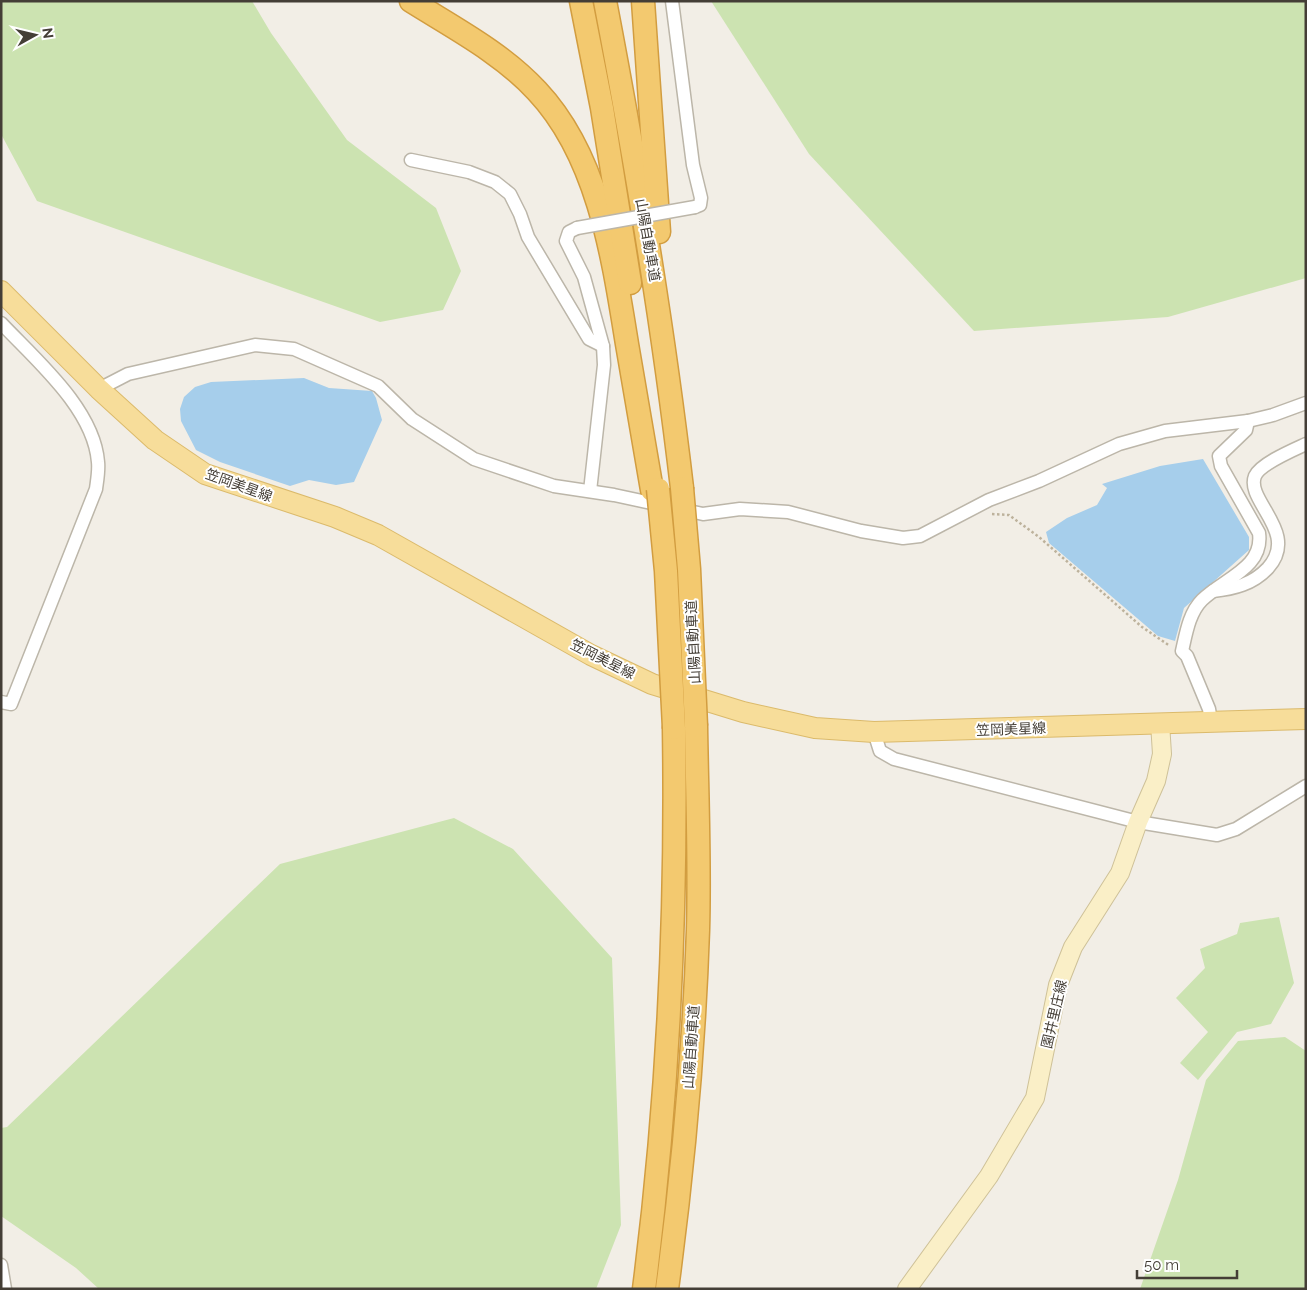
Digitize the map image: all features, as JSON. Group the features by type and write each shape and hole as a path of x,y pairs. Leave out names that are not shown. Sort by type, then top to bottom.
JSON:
{"highway":[{"path":"411,1 513,67 538,92 567,131 592,186 608,248 620,300 655,489"},
{"name":"山陽自動車道","path":"581,1 602,108 633,300 685,727 698,929 692,1057 679,1199 667,1289"},
{"name":"山陽自動車道","path":"605,1 636,172 670,388 689,569 685,727 668,1055 656,1196 644,1289"},
{"path":"643,1 670,388"}],"main road":[{"name":"笠岡美星線","path":"1,291 99,389 155,440 205,474 335,517 378,535 591,654 652,684 761,716 815,728 874,732 1306,718"},
{"name":"園井里庄線","path":"907,1289 989,1176 1035,1098 1058,985 1074,947 1120,873 1138,822 1156,781 1162,754 1160,723"}],"street":[{"path":"590,491 604,365 603,346 584,277 566,241 568,232 577,228 695,208 700,205 701,198 693,165 672,1"},
{"path":"411,160 469,172 495,182 510,194 520,214 528,237 589,339 603,346"},
{"path":"1,323 74,401 90,433 98,462 96,489 11,704 1,702"},
{"path":"99,389 128,374 255,345 294,349 378,386 412,419 474,459 554,486 590,491 703,514 740,509 788,512 862,531 903,538 920,536 989,500 1039,481 1119,444 1165,431 1274,415 1306,403"},
{"path":"1210,720 1209,709 1187,656 1182,651 1193,612 1201,600 1248,564 1258,554 1260,544 1259,533 1221,466 1219,456 1246,430 1248,420"},
{"path":"1213,591 1231,590 1249,583 1275,560 1278,548 1277,534 1254,487 1255,476 1261,468 1306,444"},
{"path":"874,732 880,750 894,758 1138,822 1217,835 1236,829 1306,786"},
{"path":"1,1265 5,1289"}],"path":[{"path":"984,514 1008,515 1024,526 1142,627 1182,651"}],"green space":[{"path":"1,1 252,1 271,33 347,140 436,208 461,271 443,310 380,322 37,201 1,134"},
{"path":"711,1 1306,1 1306,278 1168,317 974,331 809,154"},
{"path":"454,818 513,849 612,958 621,1225 596,1289 99,1289 76,1268 1,1216 1,1128 7,1127 280,864"},
{"path":"1279,917 1294,983 1271,1024 1237,1032 1198,1080 1180,1063 1208,1032 1176,998 1205,968 1200,949 1237,934 1240,923"},
{"path":"1285,1037 1306,1051 1306,1289 1140,1289 1178,1180 1206,1080 1238,1041"}],"water":[{"path":"304,378 329,388 372,391 376,398 382,420 354,482 336,485 309,480 290,486 220,462 196,450 181,421 180,409 184,397 195,387 211,382"},
{"path":"1203,459 1249,537 1249,550 1184,608 1175,641 1158,636 1049,543 1046,532 1067,518 1097,505 1107,488 1102,484 1160,466"}]}
